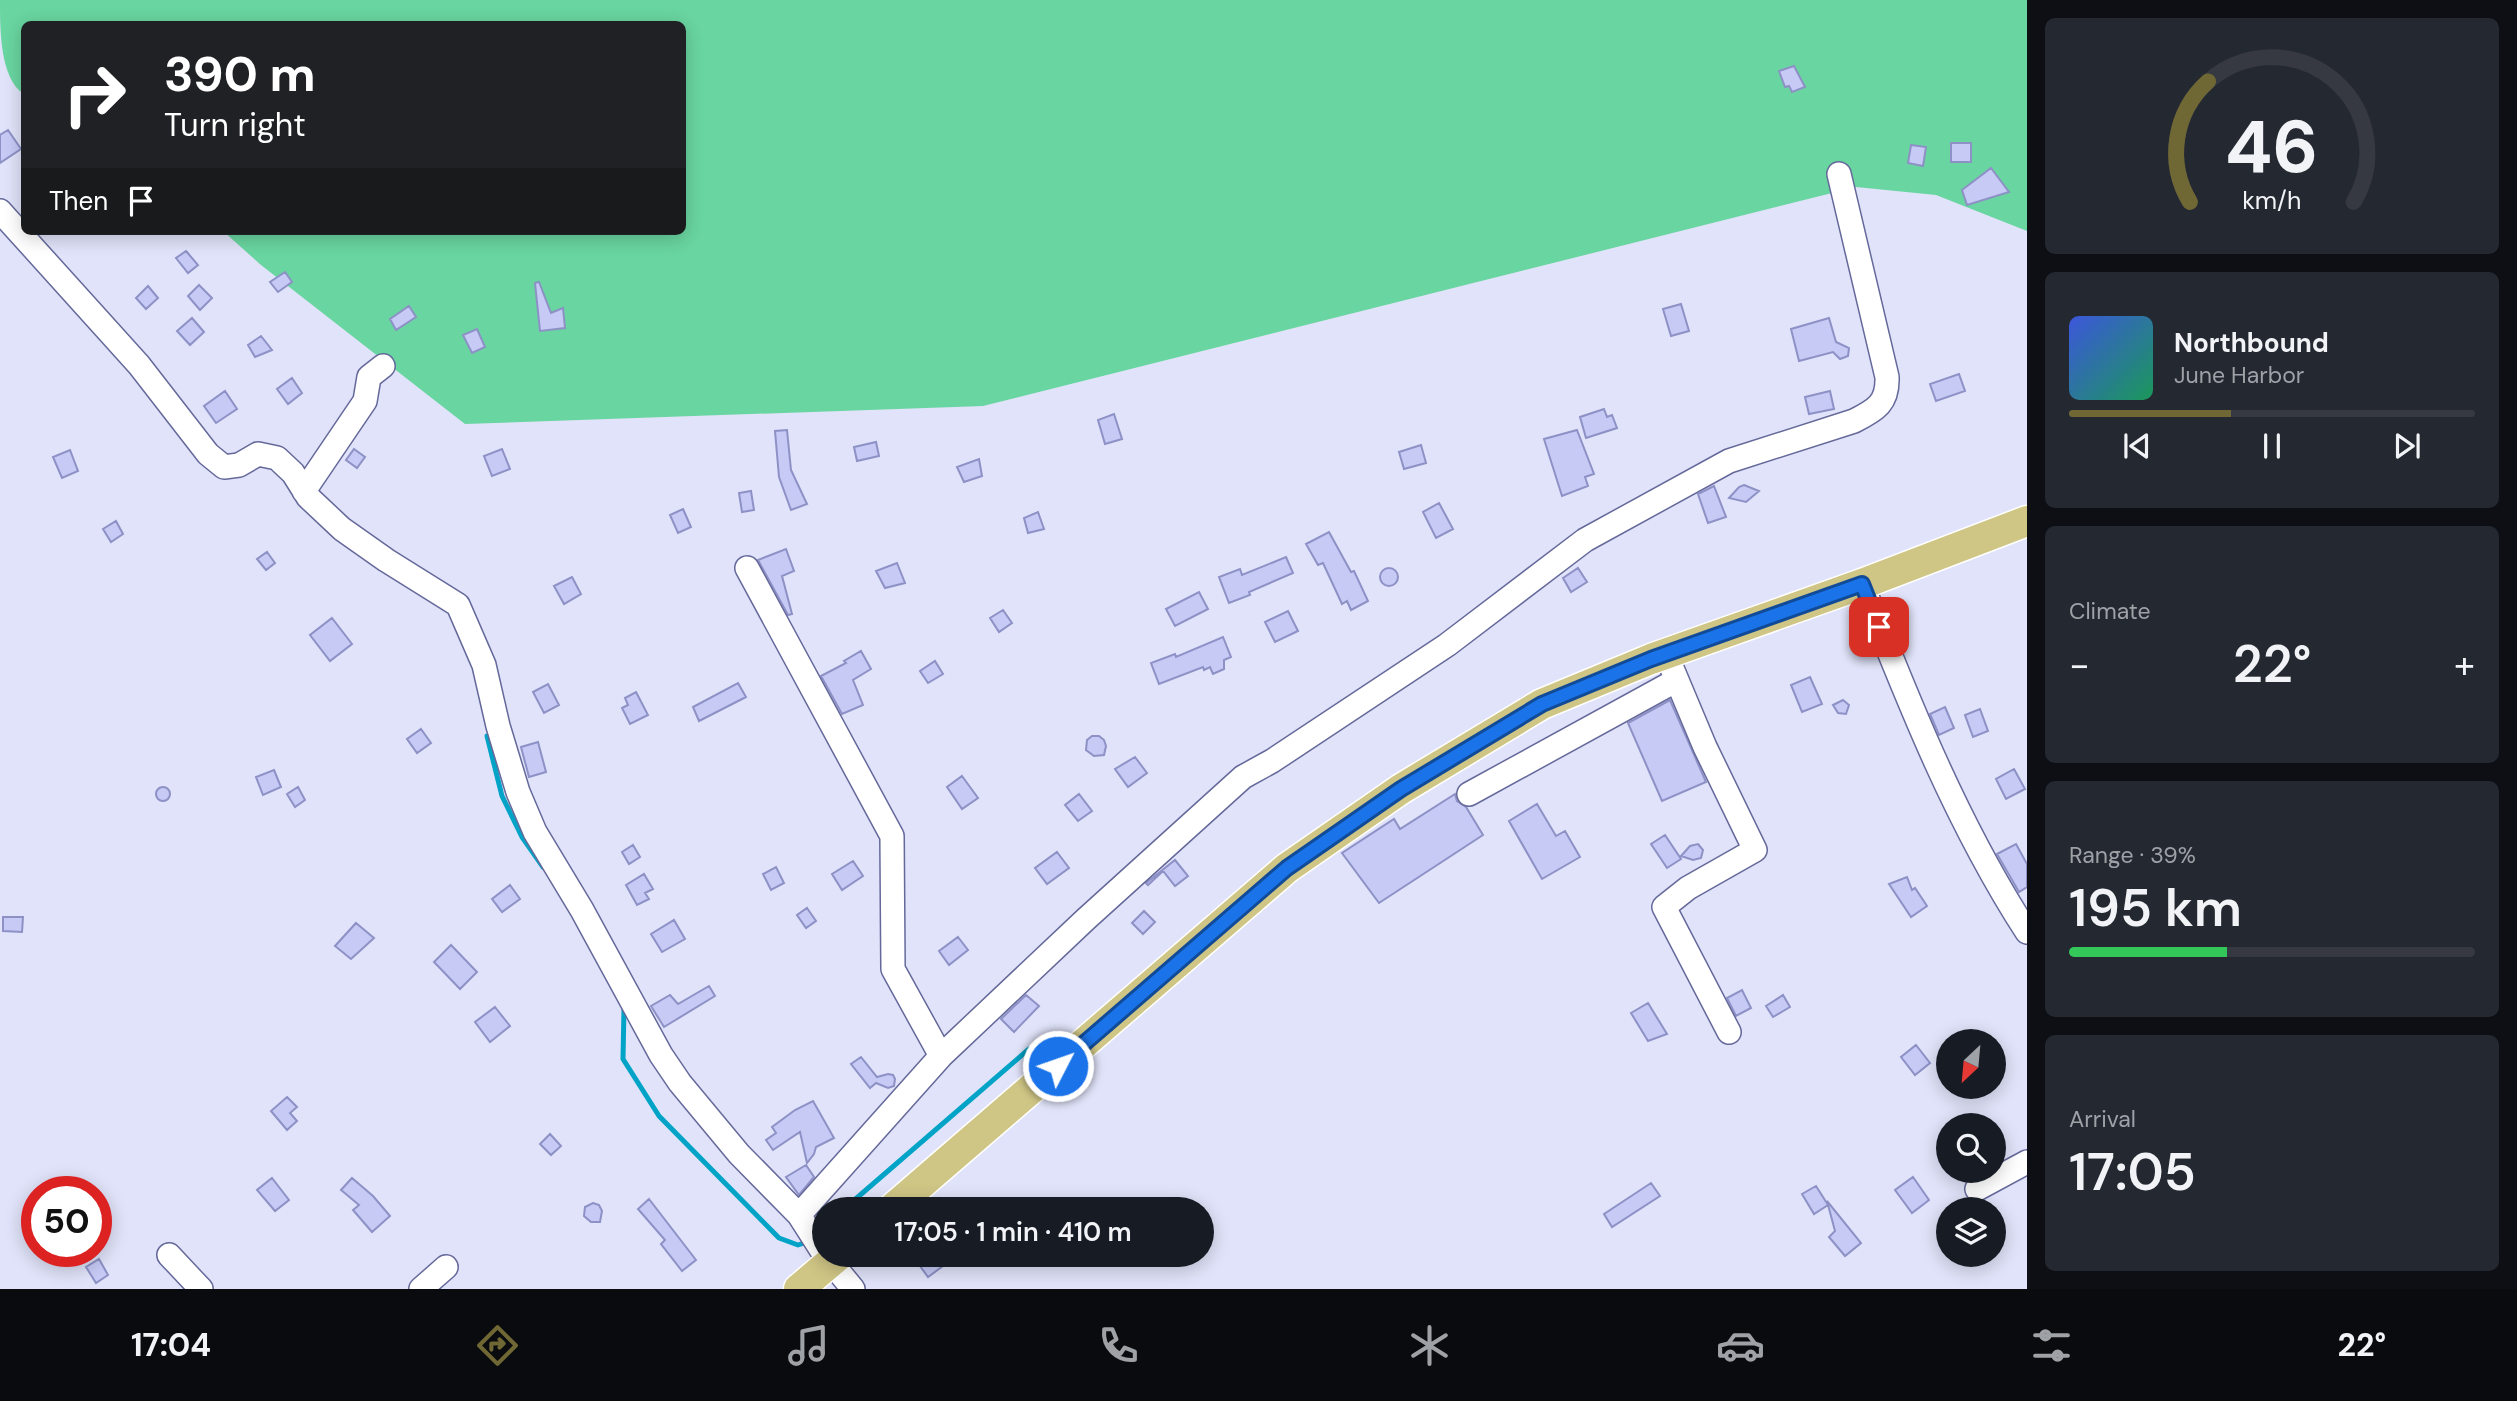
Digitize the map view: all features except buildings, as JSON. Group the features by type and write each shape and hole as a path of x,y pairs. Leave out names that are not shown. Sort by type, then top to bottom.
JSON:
{"main road":[{"path":"906,1197 1287,868 1401,789 1542,704 1671,667 1862,584 2027,521"},
{"path":"799,1289 820,1267"}],"street":[{"path":"799,1215 941,1056 1233,785 1447,645 1585,540 1729,461 1854,421 1873,412 1888,391 1887,377 1839,174"},
{"path":"0,211 21,234"},
{"path":"22,235 139,365 208,454 225,467 239,465 258,454 277,458 293,473 308,498 342,529 458,605 484,665 498,726 518,792 535,832 589,921 667,1065 739,1154 799,1215 812,1233"},
{"path":"304,491 365,401 369,377 383,366"},
{"path":"747,568 892,836 893,969 941,1056"},
{"path":"1862,584 1903,691 1943,777 2003,894 2027,932"},
{"path":"1469,794 1671,667 1705,747 1755,850 1688,888 1664,907 1729,1032"},
{"path":"1977,1189 2027,1162"},
{"path":"169,1255 201,1289"},
{"path":"421,1289 446,1267"},
{"path":"837,1267 853,1289"}],"green space":[{"path":"0,0 2027,0 2027,231 1936,195 1856,187 983,406 465,424 261,265 227,235 686,235 686,21 21,21 21,91 10,77 1,39"}],"waterway":[{"path":"487,736 502,796 522,837 543,867"},
{"path":"624,1008 623,1059 659,1116 779,1238 798,1245 807,1242"},
{"path":"858,1197 1029,1049"}],"route":[{"path":"1058,1066 1287,868 1401,789 1542,704 1651,659 1862,584 1879,627"}]}
